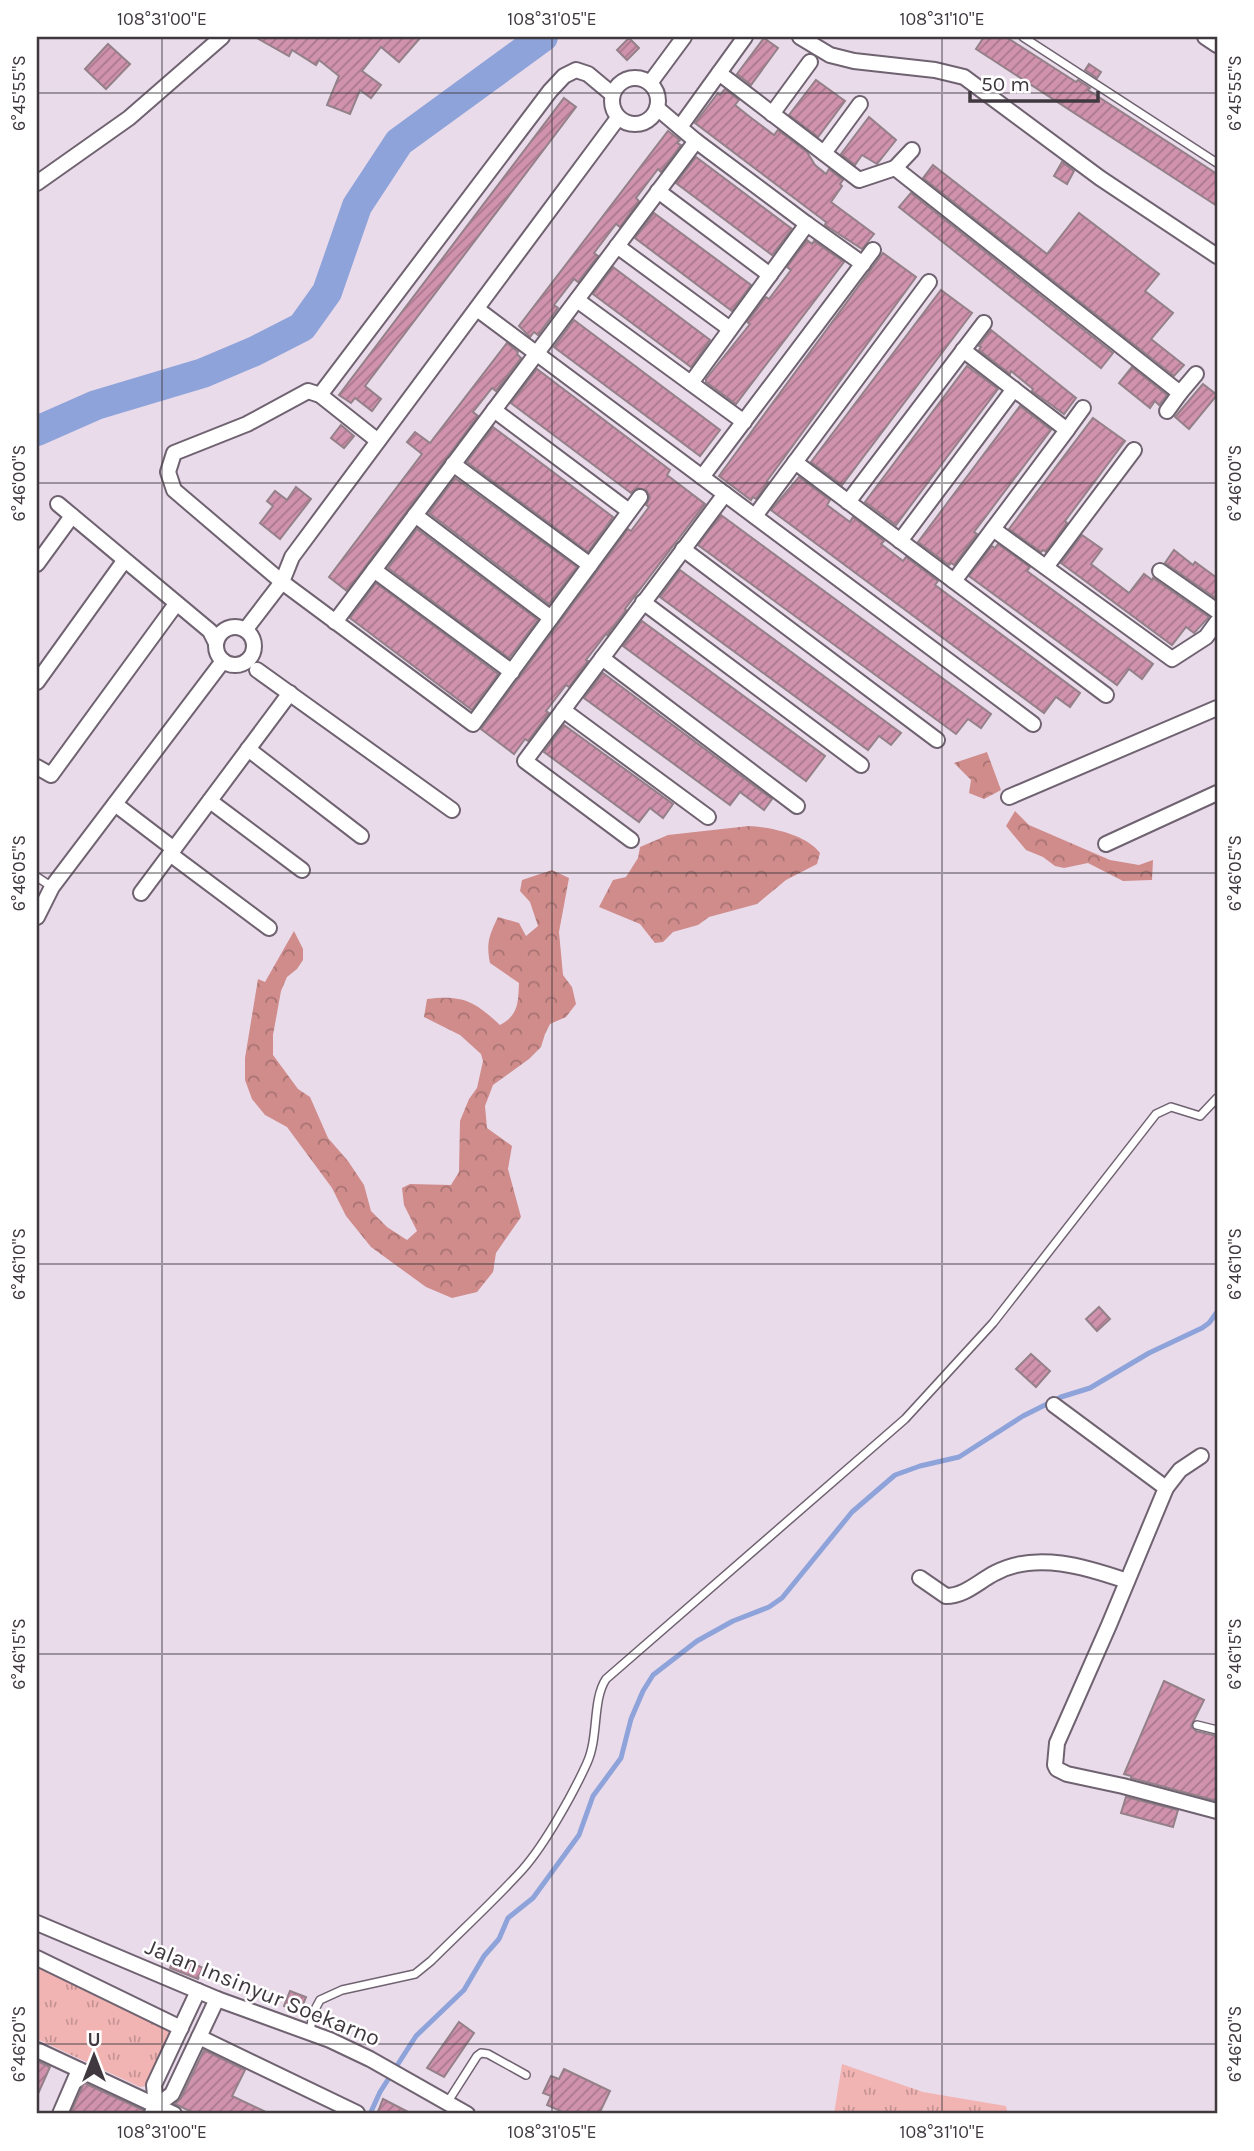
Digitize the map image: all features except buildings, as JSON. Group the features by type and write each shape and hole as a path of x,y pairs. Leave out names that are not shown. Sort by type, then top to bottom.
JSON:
{"street":[{"path":"37,183 130,118 222,37"},
{"path":"650,83 684,37"},
{"path":"680,127 745,37"},
{"path":"800,37 830,55 854,61 915,67 964,77 1100,178 1217,256"},
{"path":"1205,37 1217,45"},
{"path":"772,114 810,62"},
{"path":"320,395 550,90 564,76 576,70 588,74 612,94"},
{"path":"719,73 859,180 895,168 912,149"},
{"path":"640,78 650,83 657,94 657,108 654,115 641,124 633,124 618,118 611,103 612,94 618,84 628,79 640,78"},
{"path":"824,153 860,104"},
{"path":"657,108 696,141 863,264"},
{"path":"246,629 282,582 292,557 618,118"},
{"path":"335,622 696,141"},
{"path":"895,168 1181,393"},
{"path":"658,191 770,275"},
{"path":"691,383 807,224"},
{"path":"617,246 730,329"},
{"path":"702,477 873,250"},
{"path":"755,516 929,282"},
{"path":"577,300 744,422"},
{"path":"477,309 1033,724"},
{"path":"848,502 984,323"},
{"path":"963,350 1067,430"},
{"path":"1167,411 1196,374"},
{"path":"900,541 1014,389"},
{"path":"378,441 320,395 308,391 247,424 174,453 168,472 174,490 282,582 473,724 640,496"},
{"path":"954,581 1083,408"},
{"path":"494,410 629,511"},
{"path":"1046,567 1134,450"},
{"path":"795,462 1106,695"},
{"path":"453,464 590,565"},
{"path":"631,840 525,761 725,494"},
{"path":"58,504 210,631 217,653 223,661 238,665 251,657 254,642 246,629 237,626 227,628 219,634 216,643"},
{"path":"415,515 551,618"},
{"path":"37,564 72,516"},
{"path":"993,528 1172,659 1206,637 1217,622"},
{"path":"683,549 937,740"},
{"path":"37,682 124,561"},
{"path":"374,570 512,672"},
{"path":"1160,571 1217,611"},
{"path":"643,602 861,765"},
{"path":"37,767 51,775 176,604"},
{"path":"602,658 797,806"},
{"path":"37,917 52,887 223,661"},
{"path":"257,670 452,810"},
{"path":"141,893 290,694"},
{"path":"1009,797 1217,708"},
{"path":"564,710 708,817"},
{"path":"248,749 361,836"},
{"path":"1106,844 1217,793"},
{"path":"210,800 302,870"},
{"path":"116,804 269,928"},
{"path":"1054,1405 1166,1488"},
{"path":"1201,1456 1180,1470 1166,1488 1057,1744 1055,1765 1067,1773 1217,1811"},
{"path":"920,1578 946,1596 959,1595 1004,1569 1032,1563 1080,1566 1127,1581"},
{"name":"Jalan Insinyur Soekarno","path":"37,1923 217,1999 310,2033 370,2059 467,2114"},
{"path":"37,1958 181,2028"},
{"path":"154,2110 154,2085 198,1991"},
{"path":"154,2110 172,2094 217,1999"},
{"path":"200,2037 357,2113"},
{"path":"37,2050 154,2110 174,2114"},
{"path":"60,2114 79,2070"}],"lane":[{"path":"1023,37 1217,163"},
{"path":"37,877 52,887"},
{"path":"310,2033 313,2013 320,2000 342,1990 415,1974 524,1868 540,1847 588,1761 595,1738 599,1697 606,1679 905,1419 993,1322 1156,1114 1171,1107 1200,1116 1217,1098"},
{"path":"1197,1725 1217,1730"},
{"path":"447,2103 481,2053 488,2054 526,2075"}],"green space":[{"path":"987,752 1001,790 984,799 969,793 971,780 954,763"},
{"path":"1015,811 1029,825 1110,860 1139,865 1153,860 1152,880 1123,881 1088,863 1064,868 1055,866 1026,850 1006,826"},
{"path":"749,826 778,830 807,841 820,853 817,864 786,880 757,904 709,917 698,925 673,932 663,942 655,943 640,924 599,907 613,880 626,877 638,858 640,847 668,835"},
{"path":"552,870 569,878 559,932 563,975 572,987 576,1004 566,1017 550,1024 541,1047 529,1059 493,1085 485,1106 487,1128 512,1146 508,1169 521,1217 496,1253 493,1272 477,1292 452,1298 426,1287 371,1247 346,1216 332,1188 287,1127 265,1115 252,1099 245,1080 245,1058 258,979 265,982 294,931 303,949 303,960 287,977 281,991 273,1035 273,1055 298,1089 310,1097 328,1138 364,1185 371,1211 387,1227 407,1240 417,1231 404,1205 402,1188 410,1184 451,1185 459,1172 460,1121 477,1088 483,1061 481,1054 460,1035 424,1017 427,999 450,998 467,1001 483,1010 500,1025 511,1017 518,1002 519,983 490,963 490,935 498,917 519,923 526,936 538,926 530,902 520,891 522,880"},
{"path":"37,1967 173,2031 148,2086 140,2087 37,2039"},
{"path":"842,2064 923,2092 1006,2106 1008,2114 834,2114"}],"waterway":[{"path":"37,431 96,405 203,373 302,327 327,292 357,206 399,142 543,37"},
{"path":"370,2114 380,2092 416,2036 464,1990 484,1956 499,1939 508,1918 533,1898 579,1835 593,1796 621,1758 631,1719 653,1675 697,1641 733,1621 769,1607 782,1598 852,1512 895,1475 959,1457 1023,1416 1061,1397 1090,1388 1149,1353 1202,1328 1217,1312"}]}
